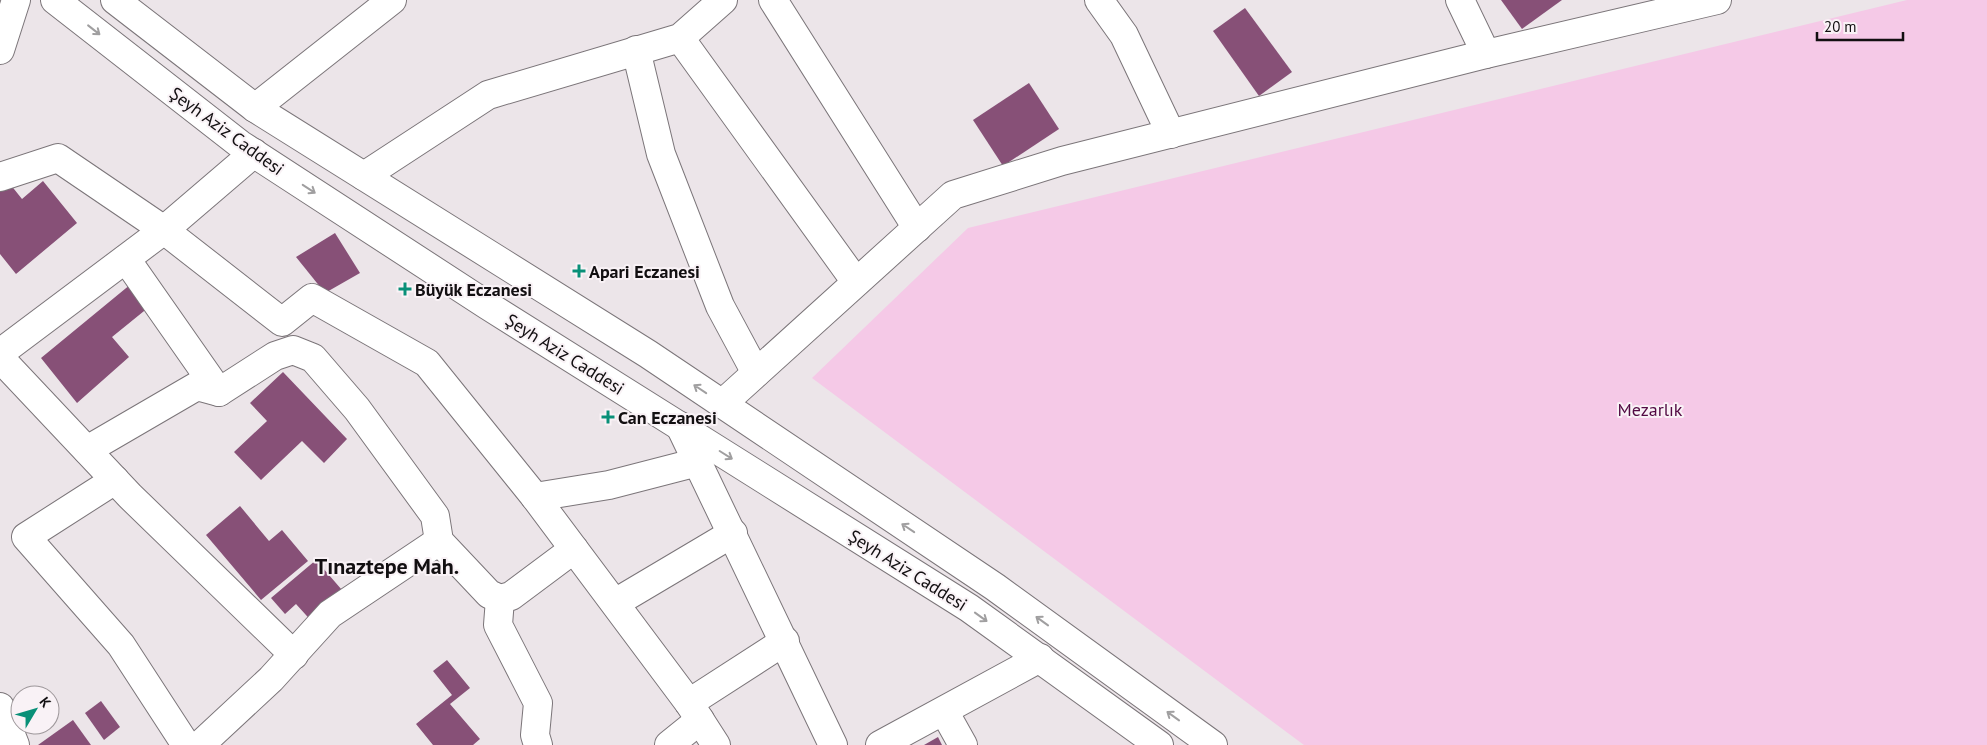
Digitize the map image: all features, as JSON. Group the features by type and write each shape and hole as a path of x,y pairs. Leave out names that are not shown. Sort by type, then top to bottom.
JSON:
{"street":[{"path":"0,50 16,0"},
{"name":"Şeyh Aziz Caddesi","path":"55,0 254,153 486,305 969,608 1040,658 1150,743"},
{"name":"Şeyh Aziz Caddesi","path":"115,0 255,108 648,354 995,587 1213,745"},
{"path":"255,108 392,0"},
{"path":"364,176 488,95 680,38 723,0"},
{"path":"773,0 917,228"},
{"path":"1099,0 1124,35 1171,134"},
{"path":"1460,0 1486,54"},
{"path":"722,404 953,195 1062,161 1486,54 1717,0"},
{"path":"680,38 856,282"},
{"path":"636,50 661,154 720,306 756,373"},
{"path":"0,353 164,230 254,153"},
{"path":"0,177 58,158 164,230 282,322 312,298 427,363 536,497 694,712 716,745"},
{"path":"126,259 219,392"},
{"path":"87,450 197,386 219,392 275,356 293,350 313,358 358,409 435,516 439,541 489,594 500,599 511,596 574,549"},
{"path":"0,358 115,480 294,655"},
{"path":"680,426 785,641 833,745"},
{"path":"536,497 609,486 698,462"},
{"path":"115,480 26,537 121,646 186,745"},
{"path":"614,603 733,534"},
{"path":"200,745 251,699 294,655 330,614 439,541"},
{"path":"500,599 498,625 538,703 535,735 538,745"},
{"path":"670,745 694,712 785,641"},
{"path":"880,745 1040,658"},
{"path":"0,707 15,745"},
{"path":"944,711 963,745"}],"green space":[{"name":"Mezarlık","path":"1907,0 1987,0 1987,745 1304,745 812,378 968,228"}],"building":[{"path":"1501,0 1562,0 1522,29"},
{"path":"1245,8 1292,72 1259,96 1213,31"},
{"path":"1029,83 1059,129 1003,166 973,120"},
{"path":"43,181 77,223 16,274 0,254 0,192 10,184 22,199"},
{"path":"335,233 360,273 325,293 296,257"},
{"path":"131,284 149,307 112,337 129,357 77,403 41,358"},
{"path":"283,372 347,439 324,463 302,441 261,480 234,452 267,421 250,403"},
{"path":"240,506 269,541 282,530 308,561 261,600 206,535"},
{"path":"316,560 348,597 315,625 296,604 285,614 271,598"},
{"path":"447,660 470,688 450,704 480,739 473,745 433,745 416,724 452,695 433,671"},
{"path":"101,701 120,727 104,740 85,713"},
{"path":"73,720 91,745 38,745 52,735 60,735 60,729"},
{"path":"938,737 942,745 924,745"}],"place":[{"name":"Apari Eczanesi","path":"579,271"},
{"name":"Büyük Eczanesi","path":"405,289"},
{"name":"Can Eczanesi","path":"608,417"}],"district":[{"name":"Tınaztepe Mah.","path":"387,566"}]}
